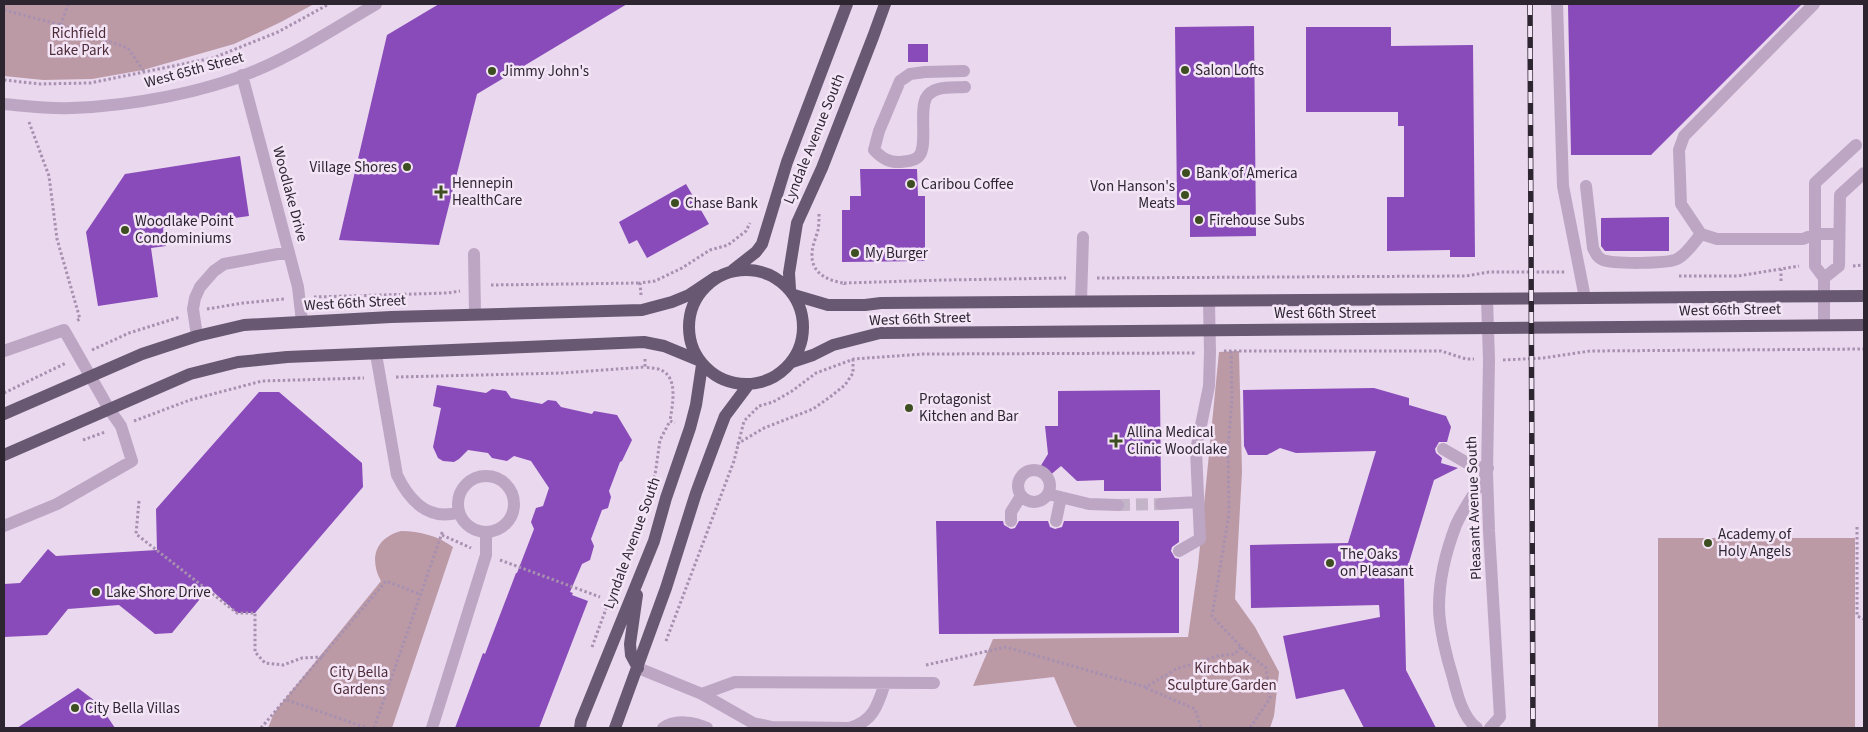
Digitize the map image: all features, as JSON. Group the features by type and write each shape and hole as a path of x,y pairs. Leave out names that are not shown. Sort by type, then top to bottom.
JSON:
{"main road":[{"name":"Lyndale Avenue South","path":"732,271 756,252 762,244 787,162 847,4"},
{"name":"Lyndale Avenue South","path":"792,292 788,273 797,223 822,168 874,37 884,4"},
{"path":"748,269 764,272 778,279 792,292 801,311 804,329 798,352 792,362 780,374 765,381 749,384 728,382 710,372 700,362 690,343 688,324 692,306 701,290 716,277 732,271 748,269"},
{"name":"West 66th Street","path":"4,414 142,354 197,336 244,326 476,314 642,310 689,295 716,277"},
{"name":"West 66th Street","path":"792,292 828,305 1082,301 1864,296"},
{"name":"West 66th Street","path":"792,362 813,355 833,345 880,334 1864,325"},
{"path":"4,455 190,374 238,362 287,357 644,342 664,346 700,362"},
{"name":"Lyndale Avenue South","path":"580,728 581,721 654,541 666,498 690,428 696,404 700,362"},
{"path":"615,728 638,668 666,588 696,492 717,437 726,416 749,384"},
{"path":"638,668 631,654 630,644 642,570"}],"street":[{"name":"West 65th Street","path":"4,104 72,108 136,102 198,89 257,70 316,40 376,4"},
{"path":"1557,4 1563,186 1584,298"},
{"path":"1814,4 1684,136 1679,150 1681,204 1701,234 1717,239 1803,239 1815,234 1840,234"},
{"path":"964,71 910,74 900,82 879,131 874,150 882,159 897,162 912,160 919,156 922,150 926,98 936,89 965,87"},
{"name":"Woodlake Drive","path":"242,76 298,287 302,322"},
{"path":"1824,325 1824,278 1815,266 1815,183 1856,144"},
{"path":"1824,278 1838,266 1840,195 1864,174"},
{"path":"1586,186 1593,248 1597,256 1604,260 1615,263 1670,261 1679,258 1701,234"},
{"path":"1082,301 1083,237"},
{"path":"197,336 193,309 195,298 200,287 214,271 224,264 289,252"},
{"path":"474,254 476,314"},
{"name":"Pleasant Avenue South","path":"1487,299 1489,360 1487,470 1500,717 1490,728"},
{"path":"1179,551 1200,539 1196,450 1209,386 1209,301"},
{"path":"4,351 64,330 121,426 132,461 57,504 4,526"},
{"path":"376,354 397,475 405,492 421,508 454,514 469,527 486,533 496,531 504,526 514,510 515,501 512,492 506,484 489,476 480,477 472,480 465,486 460,494 454,514"},
{"path":"1443,449 1474,467 1487,470 1457,524 1440,584 1439,609 1449,662 1459,699 1472,725 1477,728"},
{"path":"1036,470 1041,472 1050,484 1048,494 1035,502 1029,502 1021,496 1018,486 1019,480 1026,472 1036,470"},
{"path":"1048,494 1089,504 1118,505"},
{"path":"1011,521 1011,512 1021,496"},
{"path":"1056,521 1061,497"},
{"path":"1161,504 1198,502"},
{"path":"432,728 486,555 486,533"},
{"path":"638,668 702,694 753,723 772,727 849,728 866,722 879,701 885,683"},
{"path":"702,694 735,682 934,684"},
{"path":"663,728 675,723 686,723 706,728"}],"path":[{"path":"61,25 68,4"},
{"path":"4,80 40,84 90,83 213,58 278,32 329,4"},
{"path":"4,10 61,25 128,48 145,73"},
{"path":"29,121 49,176 57,239 80,318 64,330"},
{"path":"641,294 640,283 655,281 682,268 710,250 728,245 746,230 752,218"},
{"path":"818,228 811,254 814,265 821,276 833,282 844,283 1082,278 1466,276 1489,272 1563,272 1580,274"},
{"path":"1679,276 1738,276 1801,266"},
{"path":"1852,266 1864,266"},
{"path":"844,283 844,293"},
{"path":"664,647 734,461 744,421 759,406 773,402 792,391 816,373 854,359 923,354 1178,355 1231,351 1442,351 1466,359 1518,360 1590,351 1864,349"},
{"path":"1231,351 1232,399 1228,449 1229,514 1212,616 1241,647 1266,668 1270,698 1250,728"},
{"path":"644,357 645,367"},
{"path":"737,444 764,428 813,409 830,397 845,385 853,373 854,359"},
{"path":"82,441 190,400 262,381 562,373 645,367 661,370 670,379 674,396 670,421 660,440 655,475 589,653"},
{"path":"670,421 680,425"},
{"path":"139,502 136,534 237,613 254,613 255,652 265,663 283,664 302,658 322,657"},
{"path":"374,728 442,535 454,514"},
{"path":"1857,527 1857,616 1864,619"},
{"path":"442,535 486,555 600,597"},
{"path":"261,728 287,700 386,581 422,595"},
{"path":"926,666 1006,647 1146,687 1196,709 1201,728"},
{"path":"1146,687 1176,670 1218,656 1235,654 1241,647"},
{"path":"287,700 367,728"}],"green space":[{"name":"Richfield Lake Park","path":"4,4 314,4 234,44 143,70 92,79 43,80 4,76"},
{"name":"Kirchbak Sculpture Garden","path":"1239,351 1242,472 1235,599 1255,627 1279,672 1274,716 1270,728 1078,728 1074,724 1054,677 973,686 993,639 1188,637 1198,566 1219,352"},
{"name":"City Bella Gardens","path":"401,531 428,535 453,547 392,728 268,728 274,713 381,581 375,565 377,550 385,539"},
{"path":"1658,538 1855,538 1855,728 1658,728"}],"building":[{"name":"Village Shores","path":"439,4 627,4 477,94 439,245 339,240 387,35"},
{"path":"1568,4 1802,4 1651,155 1571,155"},
{"path":"1254,26 1256,236 1190,237 1190,205 1177,205 1175,27"},
{"path":"1306,27 1391,27 1391,46 1473,45 1475,257 1450,257 1450,250 1387,251 1387,197 1404,197 1404,126 1398,126 1398,112 1306,112"},
{"path":"908,44 928,44 928,62 908,62"},
{"name":"Woodlake Point Condominiums","path":"240,156 249,216 163,228 166,246 151,248 158,297 98,306 86,232 125,174"},
{"path":"860,169 917,169 918,196 925,196 925,261 842,262 842,210 850,210 850,196 861,196"},
{"name":"Chase Bank","path":"686,184 709,224 647,258 637,240 629,244 619,222"},
{"path":"1669,217 1669,251 1605,251 1601,246 1601,218"},
{"path":"437,385 486,393 492,389 506,391 511,398 542,404 548,400 556,401 561,407 592,414 594,411 617,415 632,440 620,462 609,491 611,497 608,508 602,510 591,539 594,546 590,560 582,564 570,592 573,593 572,595 588,601 539,728 455,728 483,653 485,654 534,529 531,522 536,508 543,506 549,488 531,461 514,456 507,461 492,458 488,453 468,450 454,462 443,461 438,458 433,447 441,408 433,406"},
{"name":"The Oaks on Pleasant","path":"1374,388 1409,398 1409,405 1446,416 1451,427 1447,442 1439,442 1435,449 1436,453 1442,458 1441,463 1458,468 1434,480 1404,579 1406,670 1436,728 1364,728 1344,689 1296,699 1283,636 1380,617 1379,605 1251,608 1250,545 1348,543 1376,451 1296,453 1280,448 1267,455 1248,455 1244,446 1243,390"},
{"path":"1160,390 1161,491 1104,491 1104,480 1077,481 1061,466 1048,477 1040,467 1048,454 1045,426 1058,426 1058,391"},
{"path":"259,392 279,392 362,463 363,487 255,613 237,613 209,588 172,633 155,634 119,605 68,609 47,635 4,637 4,584 20,583 48,549 56,556 157,550 156,509"},
{"path":"936,521 1003,521 1004,525 1011,529 1015,528 1019,521 1048,521 1050,527 1055,529 1062,527 1064,521 1179,521 1179,542 1172,547 1171,551 1175,558 1179,559 1179,633 939,634"},
{"name":"City Bella Villas","path":"78,688 99,704 115,728 17,728"}],"tunnel":[{"path":"1118,505 1161,504"}],"railway":[{"path":"1530,4 1533,728"}],"place":[{"name":"Salon Lofts","path":"1185,70"},
{"name":"Jimmy John's","path":"492,71"},
{"name":"Village Shores","path":"407,167"},
{"name":"Bank of America","path":"1186,173"},
{"name":"Caribou Coffee","path":"911,184"},
{"name":"Hennepin HealthCare","path":"441,192"},
{"name":"Von Hanson's Meats","path":"1185,195"},
{"name":"Chase Bank","path":"675,203"},
{"name":"Firehouse Subs","path":"1199,220"},
{"name":"Woodlake Point Condominiums","path":"125,230"},
{"name":"My Burger","path":"855,253"},
{"name":"Protagonist Kitchen and Bar","path":"909,408"},
{"name":"Allina Medical Clinic Woodlake","path":"1116,441"},
{"name":"Academy of Holy Angels","path":"1708,543"},
{"name":"The Oaks on Pleasant","path":"1330,563"},
{"name":"Lake Shore Drive","path":"96,592"},
{"name":"City Bella Villas","path":"75,708"}]}
